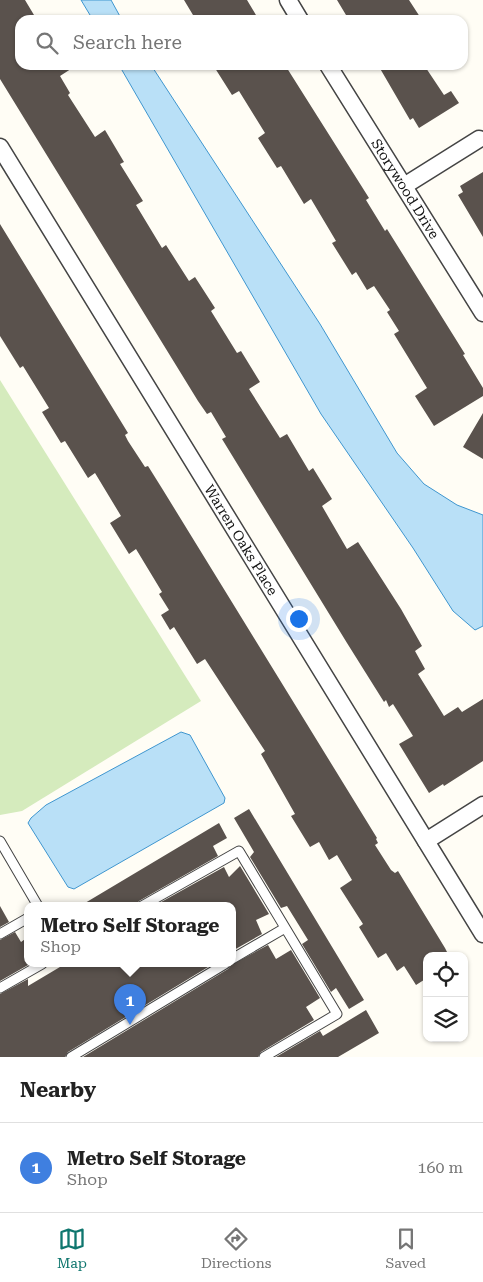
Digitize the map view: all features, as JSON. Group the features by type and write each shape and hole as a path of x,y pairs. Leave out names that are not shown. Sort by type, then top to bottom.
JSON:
{"street":[{"path":"288,0 297,15"},
{"name":"Storywood Drive","path":"331,70 483,314"},
{"path":"404,186 479,139"},
{"name":"Warren Oaks Place","path":"0,147 483,934"},
{"path":"426,840 483,805"}],"lane":[{"path":"0,841 36,902"},
{"path":"149,902 239,851 337,1014 264,1057"},
{"path":"0,934 24,920"},
{"path":"236,958 285,928"},
{"path":"0,988 37,967"},
{"path":"71,1057 221,967"}],"green space":[{"path":"0,380 201,701 22,811 0,815"}],"water":[{"path":"81,0 111,0 119,15 90,15"},
{"path":"122,70 154,70 320,324 397,453 424,484 457,505 483,515 483,626 475,630 453,611 413,548 321,414"},
{"path":"181,732 190,735 225,798 224,803 74,889 68,887 28,823 31,818 46,805"}],"building":[{"path":"0,0 25,0 34,15 15,15 15,70 69,70 60,76 70,93 68,95 95,137 105,130 124,162 120,164 143,201 136,205 162,248 166,245 189,281 195,277 215,308 211,311 237,353 241,351 260,382 249,389 280,438 287,434 309,471 313,468 332,499 322,506 347,549 358,542 401,609 422,646 415,651 425,669 418,674 444,716 458,707 462,712 483,699 483,761 444,786 443,784 429,793 399,744 413,736 393,704 389,707 386,700 384,702 222,439 226,437 211,412 207,414 198,401 0,79"},
{"path":"184,0 247,0 256,15 193,15"},
{"path":"337,0 409,0 419,15 346,15"},
{"path":"216,70 288,70 369,198 366,200 385,231 387,229 465,354 463,355 483,388 483,396 434,426 415,396 427,388 394,334 399,331 387,312 390,310 374,286 367,290 356,272 352,275 332,243 336,241 311,199 304,204 281,166 277,168 258,138 265,133 239,91 232,95"},
{"path":"381,70 427,70 444,95 451,91 459,103 419,128 413,118 410,120"},
{"path":"483,172 483,237 458,195 463,192 460,186"},
{"path":"0,224 128,433 125,435 128,441 145,467 148,466 377,838 378,843 375,845 391,870 395,873 398,871 445,948 447,952 423,952 423,981 416,985 404,966 397,971 386,953 378,958 359,927 363,924 340,888 352,880 337,855 329,860 319,842 310,847 291,816 295,814 261,754 265,751 205,659 197,664 174,627 170,630 161,615 169,610 159,594 162,592 136,549 129,554 110,523 121,516 95,473 88,478 65,441 61,443 42,412 49,408 23,366 20,368 0,336"},
{"path":"483,413 483,459 463,447"},
{"path":"249,809 364,1000 349,1009 336,988 331,992 302,944 308,940 287,906 281,908 250,857 254,852 234,818"},
{"path":"219,823 227,838 213,846 218,856 138,902 87,902"},
{"path":"240,866 269,914 256,920 262,934 236,949 236,902 161,902 224,867 229,877"},
{"path":"0,906 9,922 0,927"},
{"path":"15,932 21,942 24,940 24,967 0,981 0,940"},
{"path":"268,945 276,959 291,950 320,998 306,1007 314,1020 261,1052 258,1057 83,1057 230,967 236,967 236,962"},
{"path":"60,967 208,967 68,1052 65,1057 0,1057 0,994 28,979 28,986"},
{"path":"366,1010 379,1033 338,1057 276,1057 320,1031 323,1036"}],"place":[{"name":"Metro Self Storage","path":"130,1025"}]}
